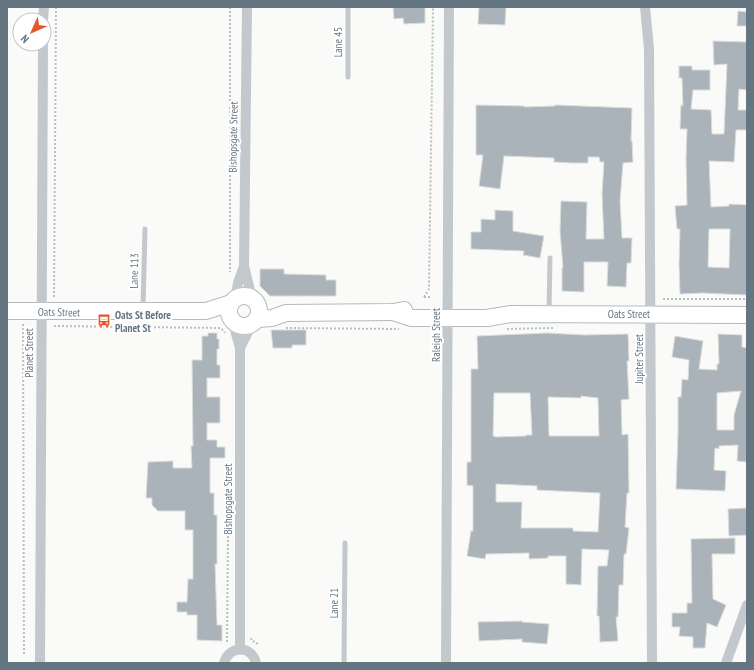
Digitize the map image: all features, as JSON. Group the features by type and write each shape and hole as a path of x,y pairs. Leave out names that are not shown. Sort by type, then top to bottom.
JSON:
{"main road":[{"name":"Oats Street","path":"7,311 206,311 243,296 255,312"},
{"path":"231,327 229,310 233,301"},
{"name":"Oats Street","path":"206,311 231,327 243,327 255,312 272,307 286,320 393,312 416,308 487,318 511,314 549,313 747,315"}],"street":[{"name":"Bishopsgate Street","path":"240,348 255,312 244,266 247,7"},
{"name":"Raleigh Street","path":"446,663 449,7"},
{"name":"Jupiter Street","path":"646,10 648,49 652,663"},
{"name":"Planet Street","path":"40,663 43,52"},
{"name":"Bishopsgate Street","path":"233,301 244,266"},
{"name":"Bishopsgate Street","path":"231,327 236,334 240,348 240,649"},
{"path":"726,663 747,605"},
{"path":"224,663 226,657 230,653 240,649 250,652 254,656 256,663"}],"lane":[{"name":"Lane 45","path":"348,7 348,77"},
{"name":"Lane 113","path":"143,312 145,229"},
{"path":"549,313 550,258"},
{"name":"Lane 21","path":"344,663 345,543"}],"path":[{"path":"54,297 56,7"},
{"path":"230,7 230,277"},
{"path":"432,297 424,298 429,289 433,7"},
{"path":"663,299 747,299"},
{"path":"286,320 402,329"},
{"path":"24,324 24,656"},
{"path":"54,326 231,327"},
{"path":"227,642 229,530"}],"building":[{"path":"393,7 425,7 425,23 404,24 403,18 394,19"},
{"path":"479,7 506,7 505,25 478,24"},
{"path":"738,11 747,12 747,26 737,26"},
{"path":"713,41 747,42 747,90 739,89 738,110 747,110 747,130 736,130 734,162 709,161 711,207 729,206 729,204 747,205 747,295 702,293 680,294 680,229 677,229 675,206 687,205 687,129 680,129 681,105 683,106 682,78 679,78 679,66 692,66 692,70 710,70 710,90 693,90 691,109 711,110 712,134 724,134 727,64 714,65","holes":["709,229 730,229 729,268 708,267"]},
{"path":"476,105 524,107 555,105 632,108 631,141 633,162 623,163 620,201 622,238 632,238 631,263 627,263 626,287 607,286 608,262 584,262 584,292 562,291 563,268 560,231 561,201 587,202 586,239 604,239 602,194 604,162 600,162 599,157 588,157 588,163 572,163 554,162 554,158 504,156 500,189 479,186 483,155 476,155"},
{"path":"495,210 513,211 513,231 544,236 540,258 523,255 524,251 471,249 471,232 481,232 481,219 495,220"},
{"path":"260,269 284,269 284,274 326,275 326,280 336,280 336,296 270,296 260,286"},
{"path":"271,330 306,330 306,345 292,345 292,348 273,348"},
{"path":"208,333 217,333 217,339 219,339 219,349 217,349 217,365 220,365 220,378 207,378 207,397 220,397 220,423 207,423 207,440 217,440 217,447 225,447 225,458 210,458 210,493 214,493 214,515 217,515 217,564 215,564 217,625 222,625 222,641 197,640 197,615 187,615 187,612 177,612 177,602 187,602 188,579 193,579 193,530 185,530 185,511 158,511 152,505 152,498 146,498 148,462 173,461 173,468 192,468 192,360 202,360 202,336 208,336"},
{"path":"547,333 584,335 628,334 629,361 627,361 629,399 621,400 622,435 628,434 629,493 627,493 625,527 629,528 626,554 624,554 623,585 619,585 618,617 616,617 618,641 600,642 599,616 597,616 598,566 607,566 609,550 582,549 581,585 566,584 566,556 548,556 548,558 529,559 529,553 486,554 485,559 467,556 471,531 473,531 473,486 467,485 467,462 471,462 471,369 478,369 477,336","holes":["494,393 530,393 532,435 493,436","581,396 598,398 599,436 549,436 548,397 581,398","496,484 537,486 537,490 600,493 598,532 573,531 573,528 521,528 522,502 496,502"]},
{"path":"718,334 742,335 742,347 747,348 747,462 737,461 738,445 719,446 719,449 715,448 714,470 726,471 725,491 676,489 678,397 681,397 682,379 688,380 689,360 672,357 675,336 703,341 699,369 717,370 717,364 719,364","holes":["741,391 734,415 734,430 717,430 717,393"]},
{"path":"747,508 747,535 729,536 728,509"},
{"path":"735,538 735,554 712,554 713,599 726,605 717,627 707,623 705,648 693,648 693,637 679,636 680,627 672,627 672,613 687,613 687,603 692,603 691,539"},
{"path":"522,621 549,624 547,644 522,642 522,639 479,641 478,622"}],"place":[{"name":"Oats St Before Planet St","path":"104,321"}]}
